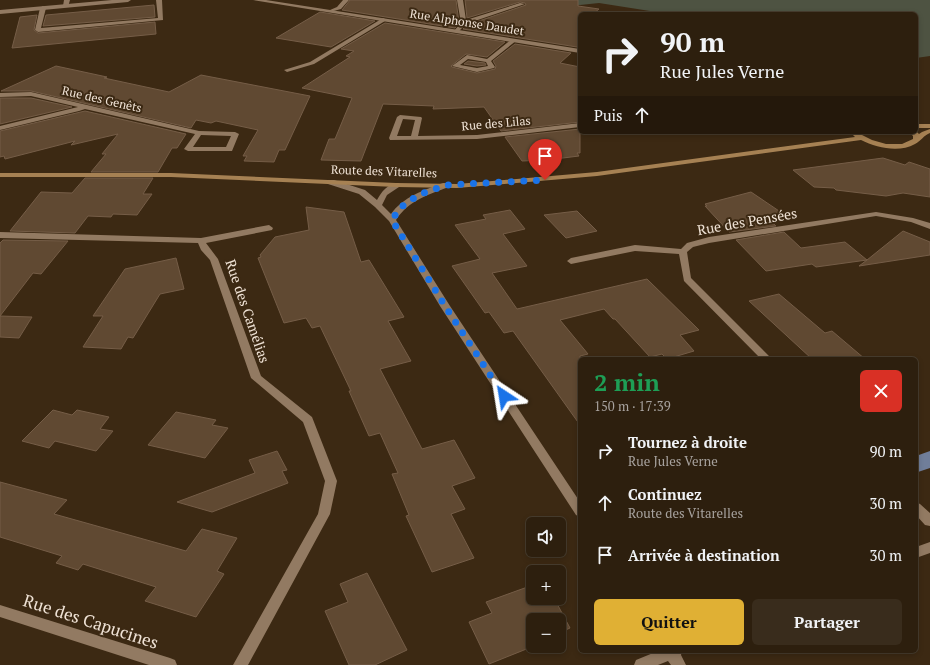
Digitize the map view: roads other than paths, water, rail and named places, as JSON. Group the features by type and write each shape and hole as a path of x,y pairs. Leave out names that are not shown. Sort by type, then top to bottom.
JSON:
{"main road":[{"path":"918,126 930,126"},
{"path":"858,135 870,142 894,146 912,144 924,133 930,132"},
{"path":"915,134 917,136 917,140"},
{"name":"Route des Vitarelles","path":"0,175 171,175 396,185 446,185 524,181 598,174 858,135"}],"street":[{"path":"0,12 43,8 66,3 128,0"},
{"path":"43,8 38,30 161,18 159,0"},
{"name":"Rue Alphonse Daudet","path":"256,0 578,51"},
{"path":"273,0 285,4"},
{"path":"332,11 339,8 346,0"},
{"path":"460,0 464,23"},
{"path":"457,31 464,23 522,4"},
{"path":"287,70 312,63 384,20"},
{"path":"488,61 492,67 477,70 455,66 467,57 488,61 514,40"},
{"name":"Rue des Genêts","path":"0,95 31,94 199,133 234,134 229,149 188,149 199,133"},
{"path":"0,128 77,110 85,106"},
{"name":"Rue des Lilas","path":"414,138 477,137 578,125"},
{"path":"331,182 362,192 378,205 392,220 445,306 578,509"},
{"path":"378,205 384,194 396,185"},
{"path":"392,220 400,208 411,200 421,194 446,185"},
{"name":"Rue des Pensées","path":"683,252 690,245 709,240 876,214 913,220 930,226"},
{"path":"0,236 200,240 269,228"},
{"name":"Rue des Camélias","path":"200,240 204,248 214,259 256,378 308,420 331,481 324,514 240,665"},
{"path":"571,261 635,248 683,252 687,279 765,357"},
{"path":"918,509 930,521"},
{"path":"918,552 930,548"},
{"name":"Rue des Capucines","path":"0,611 170,665"},
{"path":"641,665 674,655"}],"water":[{"path":"930,451 930,468 918,472 918,455"}]}
